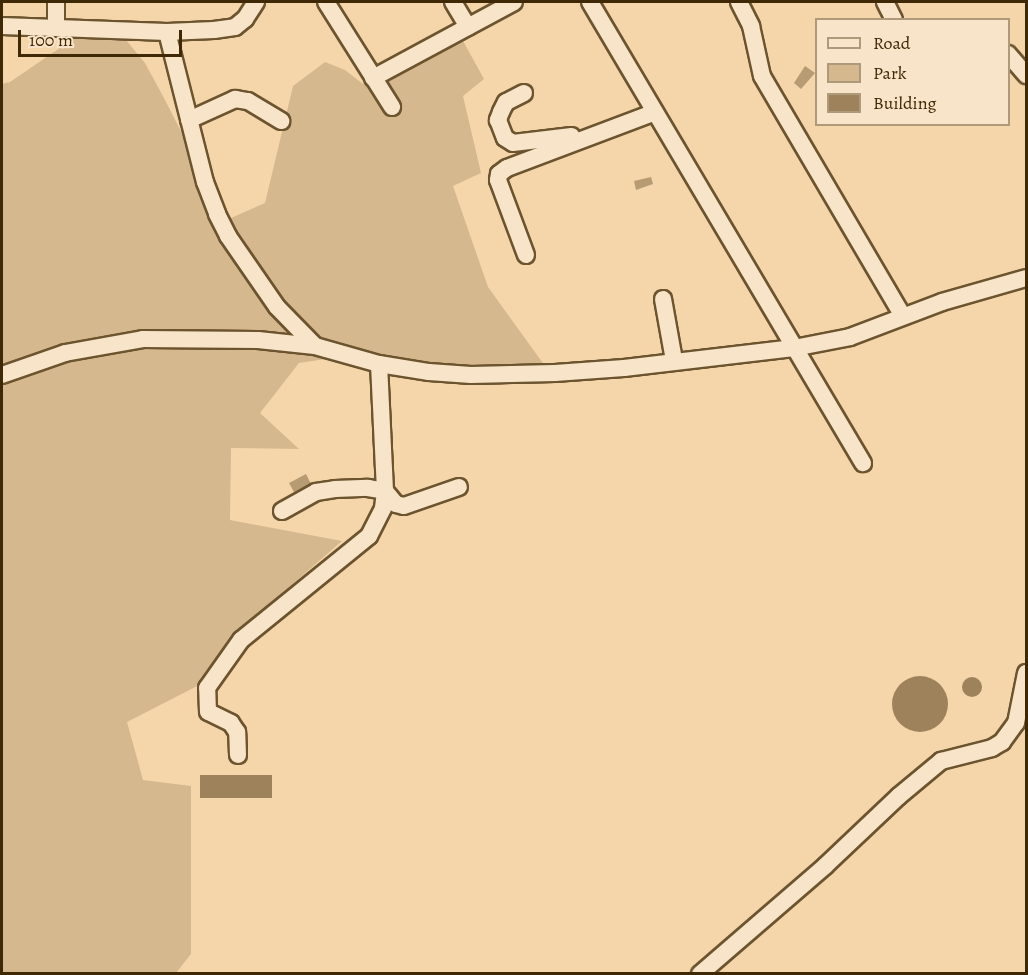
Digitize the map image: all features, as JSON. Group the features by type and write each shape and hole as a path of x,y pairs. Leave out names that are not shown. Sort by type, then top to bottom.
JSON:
{"street":[{"path":"56,2 56,28"},
{"path":"2,26 167,32 235,27 245,19 256,2"},
{"path":"326,2 392,107"},
{"path":"453,2 468,27"},
{"path":"373,78 514,2"},
{"path":"590,2 863,463"},
{"path":"739,2 751,26 762,76 903,316"},
{"path":"885,2 893,18"},
{"path":"167,32 205,182 228,236 277,307 315,346"},
{"path":"1010,56 1026,75"},
{"path":"524,93 506,102 498,120 506,138 513,143 565,139 652,107"},
{"path":"189,120 235,99 248,101 281,121"},
{"path":"526,255 498,180 499,174 507,168 652,107"},
{"path":"2,375 65,353 143,339 258,340 315,346 379,364 429,372 471,375 555,373 794,348 850,337 903,316 1026,278"},
{"path":"663,299 674,360"},
{"path":"238,755 237,732 231,723 208,712 207,688 241,640 369,536 383,508 385,491 379,364"},
{"path":"282,512 316,492 368,488 385,491 396,504 404,506 459,487"},
{"path":"700,974 825,866 899,796 941,761 992,748 1002,742 1016,723 1025,695 1026,673"}],"green space":[{"path":"121,34 145,63 189,147 205,201 231,218 265,203 293,86 325,62 345,70 363,84 395,72 462,39 484,79 463,96 481,173 453,186 488,287 545,366 466,368 366,353 299,363 260,413 299,449 231,448 230,520 342,541 233,636 205,682 127,722 143,780 191,786 191,954 176,973 2,973 2,84 10,82 73,39"}],"shaded area":[{"path":"805,66 815,73 801,89 794,83"},
{"path":"651,177 653,184 636,190 634,181"},
{"path":"306,474 311,484 294,492 289,483"}],"building":[{"path":"920,676 940,684 948,704 940,724 920,732 900,724 892,704 900,684"},
{"path":"968,677 976,677 982,683 982,691 976,697 968,697 962,691 962,683"},
{"path":"200,775 272,775 272,798 200,798"}]}
